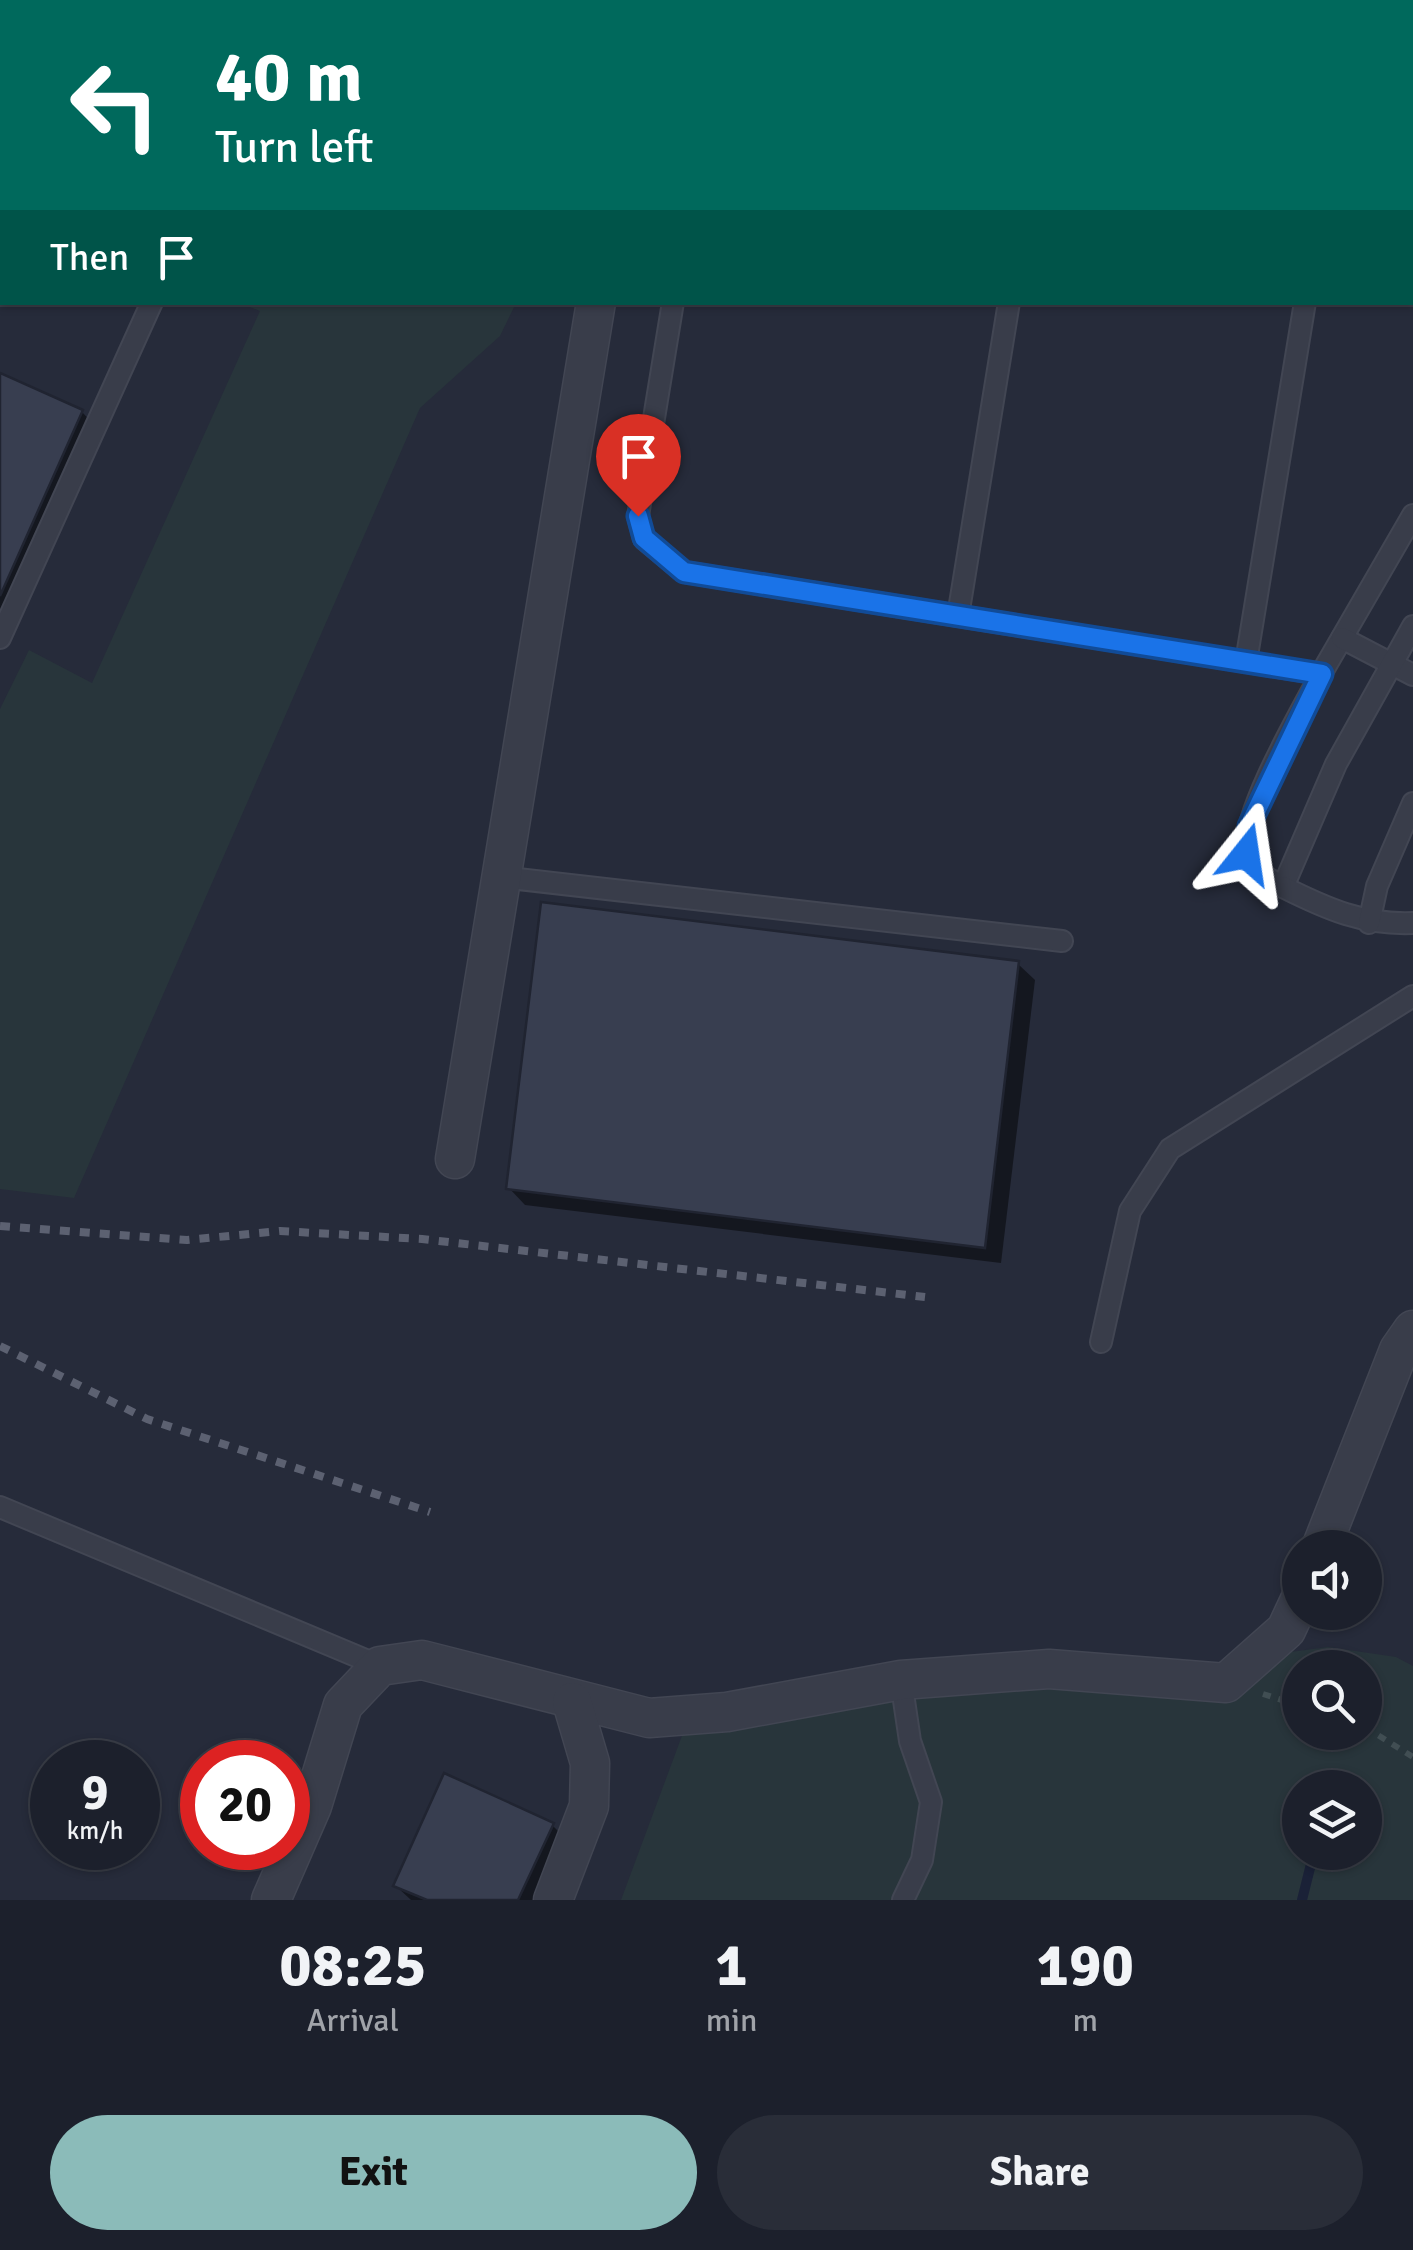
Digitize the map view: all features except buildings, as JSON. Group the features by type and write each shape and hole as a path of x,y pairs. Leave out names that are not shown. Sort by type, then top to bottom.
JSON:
{"street":[{"path":"455,1159 596,305"},
{"path":"1329,1530 1399,1350 1413,1330"},
{"path":"271,1900 312,1806 343,1705 380,1666 422,1660 572,1702 649,1718 726,1712 901,1680 1049,1670 1226,1683 1286,1630"},
{"path":"553,1900 588,1806 590,1763 572,1702"}],"lane":[{"path":"0,638 151,305"},
{"path":"672,305 638,516 644,538 684,572 1322,674"},
{"path":"958,616 1010,305"},
{"path":"1246,662 1305,305"},
{"path":"1413,515 1322,674 1249,826 1246,854 1256,872 1328,910 1370,923 1413,922"},
{"path":"1283,886 1336,764 1413,626"},
{"path":"1342,638 1413,675"},
{"path":"1370,923 1377,886 1413,803"},
{"path":"502,878 1062,942"},
{"path":"1102,1342 1130,1211 1170,1149 1413,996"},
{"path":"0,1508 380,1666"},
{"path":"901,1680 910,1741 931,1802 922,1860 903,1900"}],"path":[{"path":"1382,1738 1413,1757"}],"shaded area":[{"path":"245,305 515,305 500,336 420,408 74,1198 0,1189 0,709 29,650 92,683 260,311"},
{"path":"1328,1647 1348,1650 1306,1650"},
{"path":"1282,1654 1282,1750 1382,1750 1382,1655 1413,1666 1413,1900 621,1900 683,1733 1002,1685 1221,1693"}],"waterway":[{"path":"1302,1900 1310,1870"}],"railway":[{"path":"0,1226 187,1240 280,1231 422,1239 925,1297"},
{"path":"0,1346 147,1419 430,1512"}],"route":[{"path":"638,516 644,538 660,556 684,572 1322,674 1289,734 1249,826 1246,854"}]}
